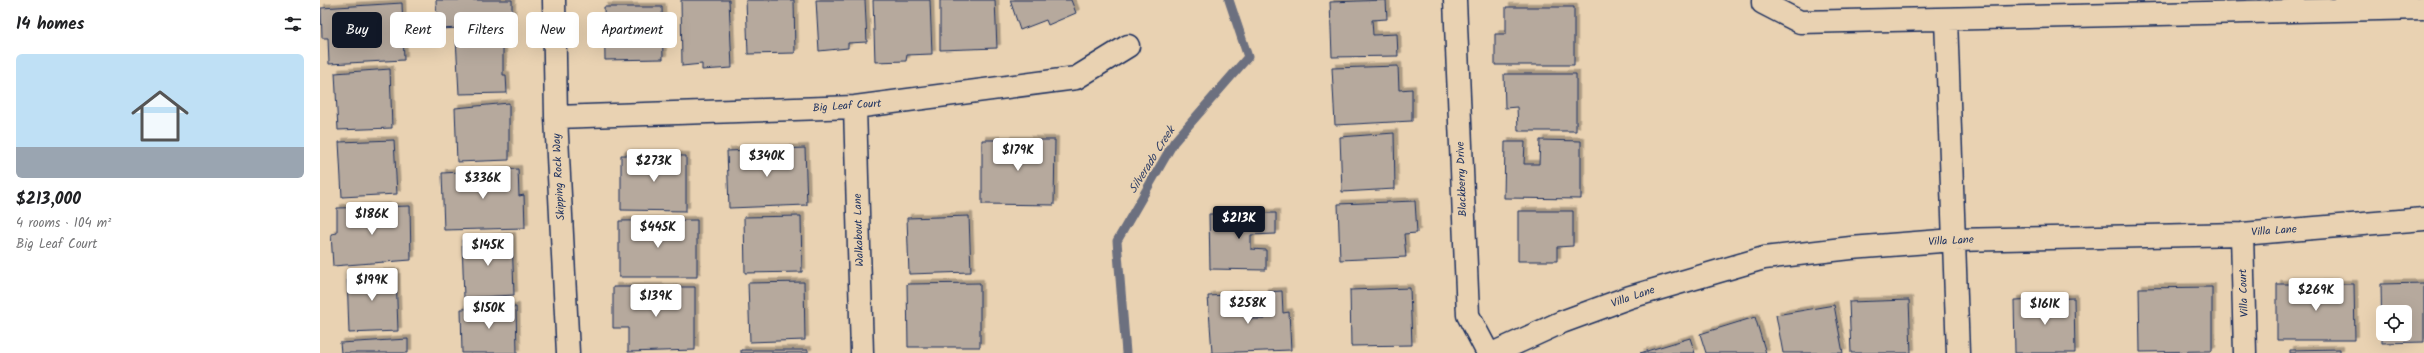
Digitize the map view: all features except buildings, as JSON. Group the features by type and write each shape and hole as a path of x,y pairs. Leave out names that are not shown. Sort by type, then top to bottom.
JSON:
{"street":[{"name":"Skipping Rock Way","path":"554,0 556,117 568,353"},
{"name":"Blackberry Drive","path":"1455,0 1468,316 1488,353"},
{"path":"1763,0 1763,3 1800,22 2424,8"},
{"path":"1946,18 1958,353"},
{"name":"Big Leaf Court","path":"556,117 855,107 1076,78 1128,46"},
{"name":"Walkabout Lane","path":"855,107 862,353"},
{"name":"Villa Lane","path":"1494,353 1562,322 1630,297 1764,258 1851,248 1954,240 2242,234 2424,219"},
{"name":"Villa Court","path":"2242,234 2245,353"}],"waterway":[{"name":"Silverado Creek","path":"1126,353 1117,241 1174,142 1248,57 1229,0"}]}
